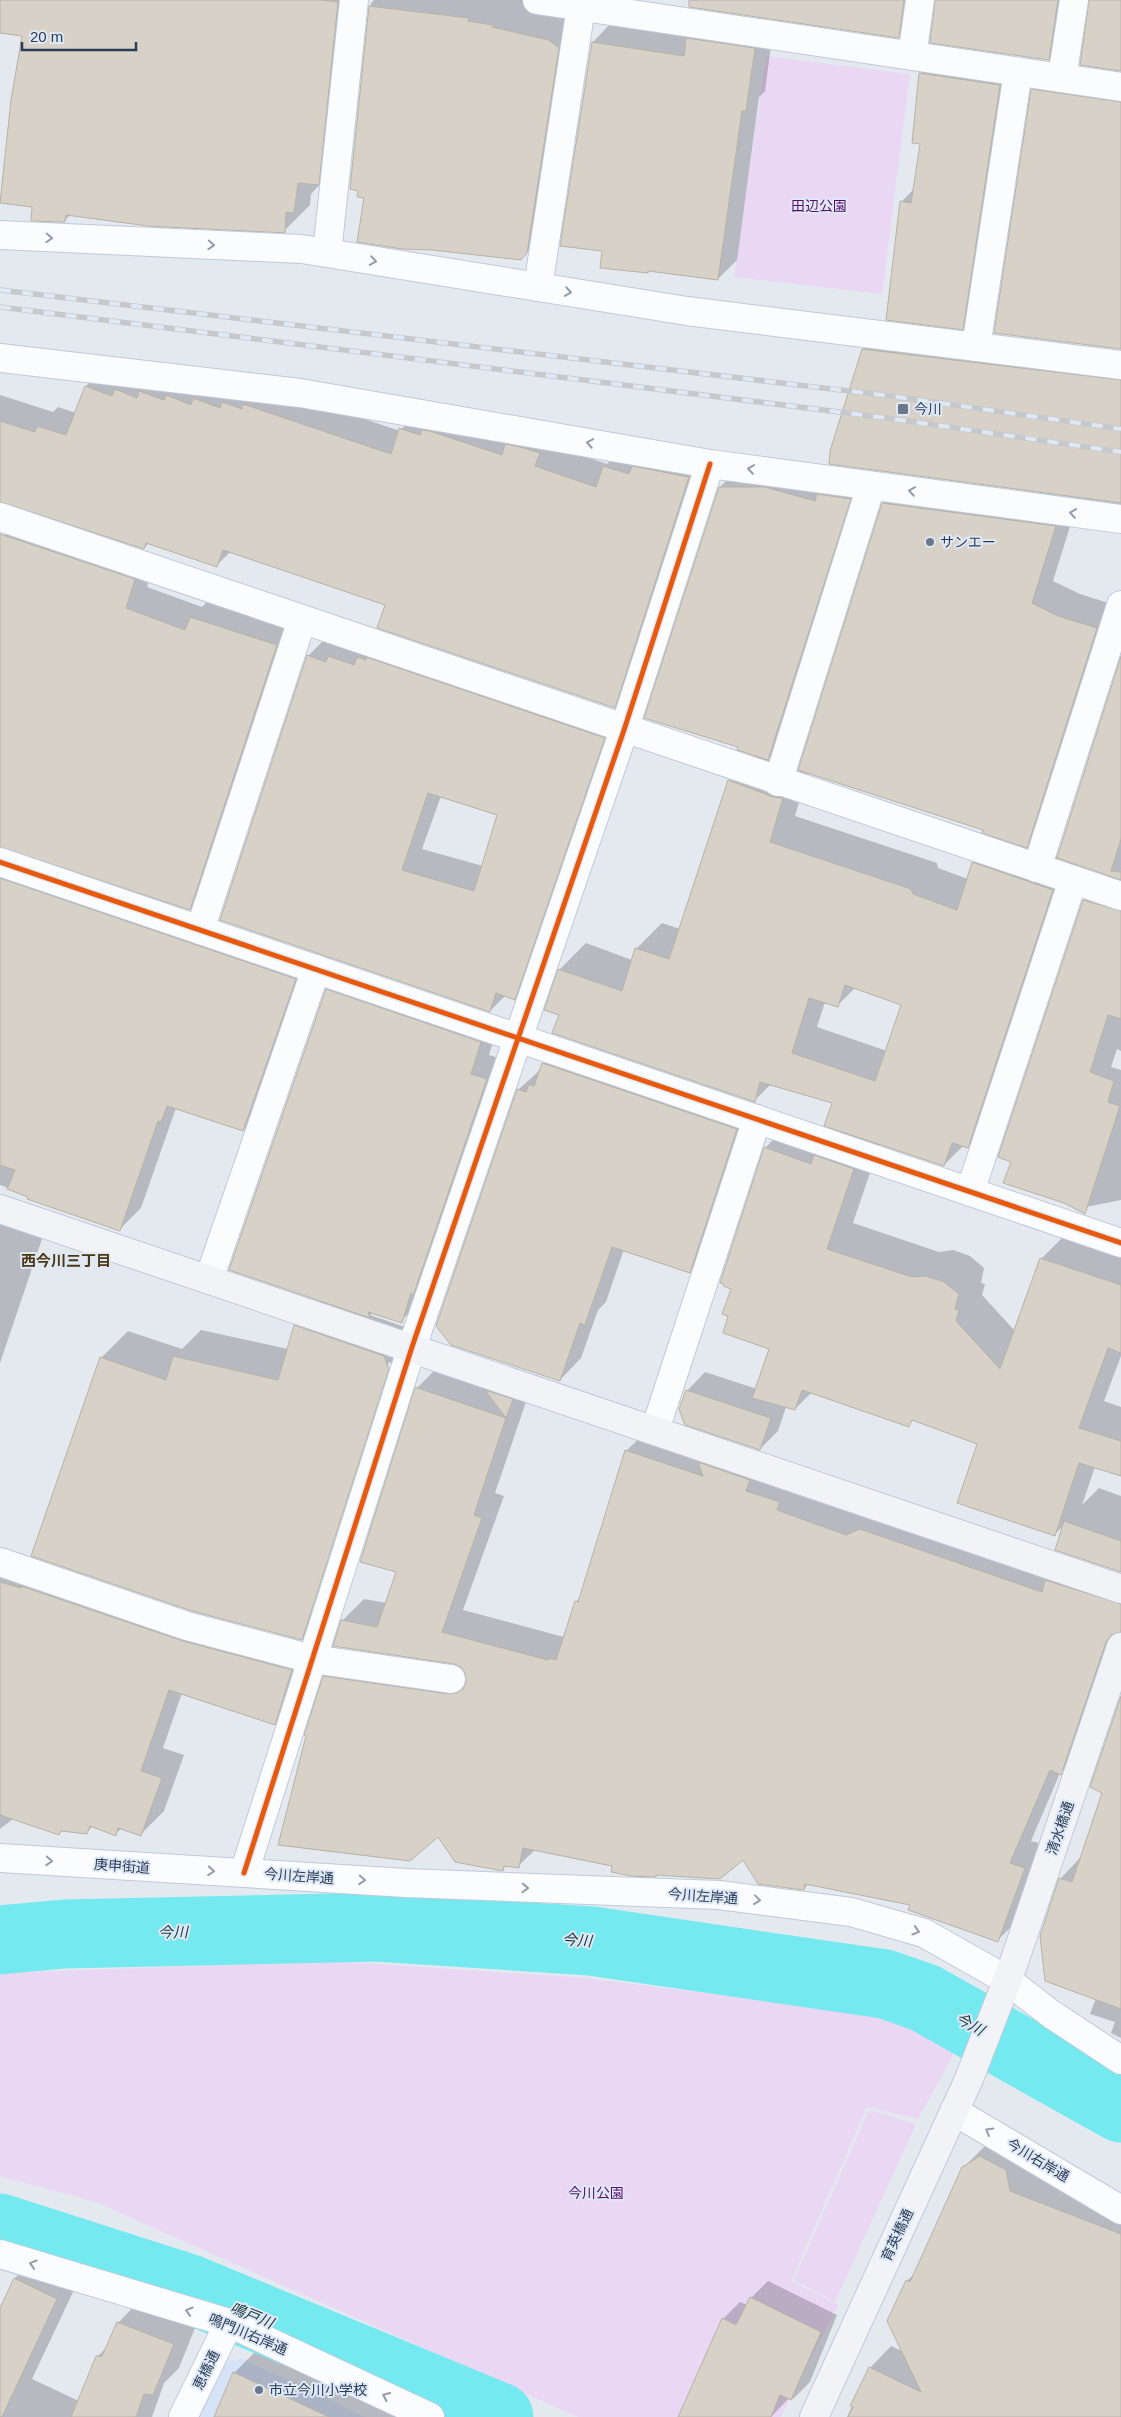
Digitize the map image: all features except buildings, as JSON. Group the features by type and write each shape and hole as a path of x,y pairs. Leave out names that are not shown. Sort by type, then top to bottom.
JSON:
{"street":[{"path":"327,253 354,0"},
{"path":"537,0 1121,87"},
{"path":"912,56 920,0"},
{"path":"1062,78 1074,0"},
{"path":"538,287 570,4"},
{"path":"976,347 1018,72"},
{"path":"0,235 302,249 687,311 1121,365"},
{"path":"0,358 300,393 710,464 1121,519"},
{"path":"244,1873 412,1347 624,730 710,464"},
{"path":"778,782 871,486"},
{"path":"0,518 778,782 1121,896"},
{"path":"1038,868 1121,605"},
{"path":"200,930 302,620"},
{"path":"0,862 1121,1243"},
{"path":"970,1192 1073,880"},
{"path":"209,1280 316,969"},
{"path":"654,1430 757,1119"},
{"path":"0,1209 412,1347 1121,1589"},
{"path":"0,1562 187,1626 312,1659 451,1679"},
{"name":"清水橋通","path":"980,2053 1007,1980 1121,1647"},
{"name":"庚申街道","path":"0,1858 244,1873"},
{"name":"今川左岸通","path":"244,1873 406,1883 719,1895 851,1912 924,1933 1007,1980 1051,2014 1121,2060"},
{"name":"育英橋通","path":"814,2417 980,2053"},
{"name":"今川右岸通","path":"954,2111 1121,2210"},
{"name":"鳴門川右岸通","path":"0,2254 229,2323 430,2417"},
{"name":"恵橋通","path":"182,2417 229,2323"}],"shaded area":[{"name":"市立今川小学校","path":"242,2358 365,2417 197,2417 222,2363"}],"green space":[{"name":"田辺公園","path":"766,56 910,74 882,294 734,277"},
{"name":"今川公園","path":"330,1961 586,1978 862,2013 960,2042 918,2119 867,2107 791,2281 838,2305 781,2417 578,2417 96,2202 0,2176 0,1973"},
{"path":"869,2110 916,2124 835,2302 794,2280"}],"waterway":[{"name":"今川","path":"0,1940 64,1934 377,1927 591,1941 885,1984 925,1998 1121,2108"},
{"name":"鳴戸川","path":"0,2228 187,2288 499,2417"}],"railway":[{"path":"0,290 891,396 1121,429"},
{"path":"0,307 887,418 1121,452"}],"cycle path":[{"path":"244,1873 412,1347 624,730 710,464"},
{"path":"0,862 1121,1243"}],"place":[{"name":"今川","path":"903,409"},
{"name":"サンエー","path":"930,542"},
{"name":"市立今川小学校","path":"259,2390"}],"district":[{"name":"西今川三丁目","path":"66,1260"}]}
